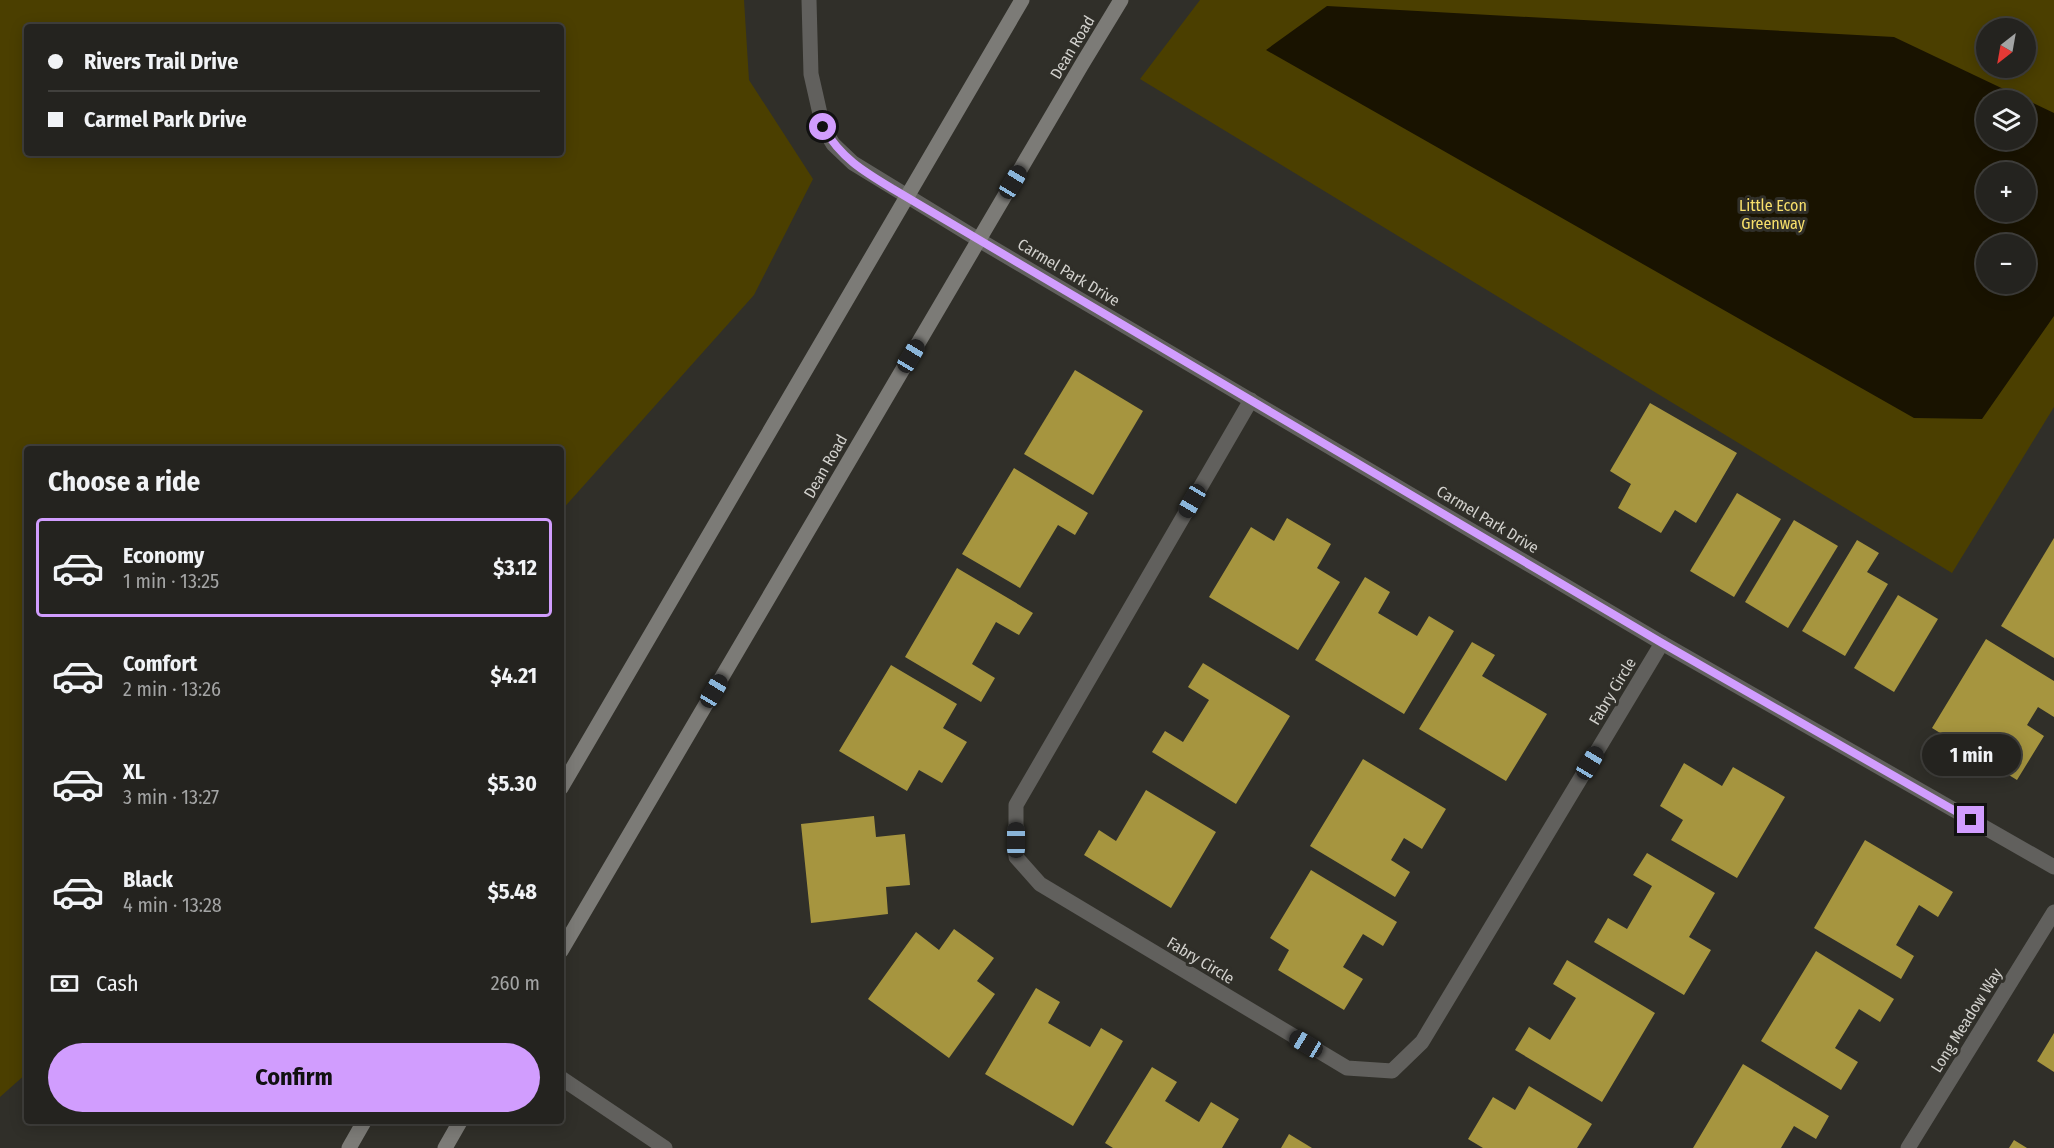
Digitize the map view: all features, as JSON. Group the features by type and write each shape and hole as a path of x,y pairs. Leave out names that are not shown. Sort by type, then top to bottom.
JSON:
{"main road":[{"path":"564,783 1022,0"},
{"name":"Dean Road","path":"564,946 1121,0"},
{"path":"349,1148 363,1124"},
{"path":"445,1148 459,1124"}],"street":[{"name":"Carmel Park Drive","path":"809,0 811,74 823,127 833,144 853,163 979,240 1662,643 2054,867"},
{"name":"Fabry Circle","path":"1251,400 1017,805 1016,857 1040,884 1347,1068 1392,1071 1422,1042 1662,643"},
{"name":"Long Meadow Way","path":"1908,1148 2054,912"},
{"path":"564,1080 665,1148"}],"green space":[{"path":"0,0 744,0 749,80 813,179 754,295 564,508 564,446 24,446 24,1076 0,1097"},
{"name":"Little Econ Greenway","path":"1200,0 2054,0 2054,407 1952,573 1140,79"}],"shaded area":[{"path":"1327,6 1894,37 1976,76 1976,78 2006,90 1976,90 1976,150 2036,150 2036,104 2054,113 2054,316 1982,419 1914,418 1266,50"}],"building":[{"path":"1075,370 1143,411 1093,495 1024,454"},
{"path":"1650,403 1737,453 1696,523 1675,510 1661,533 1618,508 1631,484 1610,471"},
{"path":"1014,468 1088,513 1075,535 1058,525 1020,588 962,554"},
{"path":"1737,493 1781,519 1734,597 1690,571"},
{"path":"1287,518 1331,544 1317,568 1340,582 1298,650 1209,597 1251,527 1274,541"},
{"path":"1794,520 1838,546 1788,628 1745,602"},
{"path":"2054,538 2054,658 2001,626"},
{"path":"1857,540 1879,553 1867,572 1888,584 1845,656 1802,631"},
{"path":"957,568 1033,613 1019,635 996,622 972,664 995,678 981,702 905,657"},
{"path":"1365,577 1390,592 1378,613 1417,636 1429,616 1454,631 1404,714 1315,660"},
{"path":"1898,595 1938,619 1894,692 1854,668"},
{"path":"1986,639 2054,681 2054,717 2038,707 2027,725 2044,736 2017,780 1932,728"},
{"path":"1472,642 1495,655 1482,676 1547,714 1506,781 1419,729"},
{"path":"1203,663 1290,716 1236,804 1152,752 1165,731 1183,742 1209,700 1188,687"},
{"path":"891,665 957,704 943,728 967,742 942,783 919,770 907,791 839,751"},
{"path":"1363,759 1446,809 1422,849 1404,838 1391,860 1410,872 1395,897 1310,846"},
{"path":"1684,763 1722,786 1733,767 1785,797 1737,878 1671,840 1683,820 1660,806"},
{"path":"1146,790 1216,832 1171,908 1084,855 1099,830 1116,841"},
{"path":"874,816 876,837 905,834 910,885 886,887 888,914 811,923 801,824"},
{"path":"1865,840 1953,892 1938,917 1919,905 1896,945 1914,956 1901,979 1814,928"},
{"path":"1647,853 1715,893 1689,937 1711,950 1684,995 1594,942 1608,918 1627,929 1652,886 1633,875"},
{"path":"1311,870 1397,922 1383,946 1363,934 1343,967 1363,979 1344,1010 1278,970 1289,950 1270,938"},
{"path":"954,929 994,958 977,981 995,994 949,1058 868,999 916,932 939,950"},
{"path":"1816,951 1894,999 1880,1022 1859,1009 1835,1048 1858,1062 1841,1090 1761,1041"},
{"path":"1567,960 1655,1013 1602,1102 1515,1050 1529,1027 1550,1040 1576,998 1553,984"},
{"path":"1036,988 1060,1002 1048,1023 1090,1047 1101,1028 1123,1041 1073,1126 985,1074"},
{"path":"2054,1033 2054,1072 2037,1061"},
{"path":"1743,1064 1829,1116 1816,1139 1794,1126 1781,1148 1693,1148"},
{"path":"1152,1067 1177,1082 1165,1101 1199,1122 1211,1102 1239,1119 1222,1148 1113,1148 1105,1143"},
{"path":"1529,1086 1592,1124 1577,1148 1483,1148 1468,1139 1493,1097 1515,1110"},
{"path":"1289,1134 1312,1148 1281,1148"},
{"path":"2014,1140 2027,1148 2009,1148"}],"route":[{"path":"823,127 833,144 853,163 893,189 1662,643 1971,820"}]}
